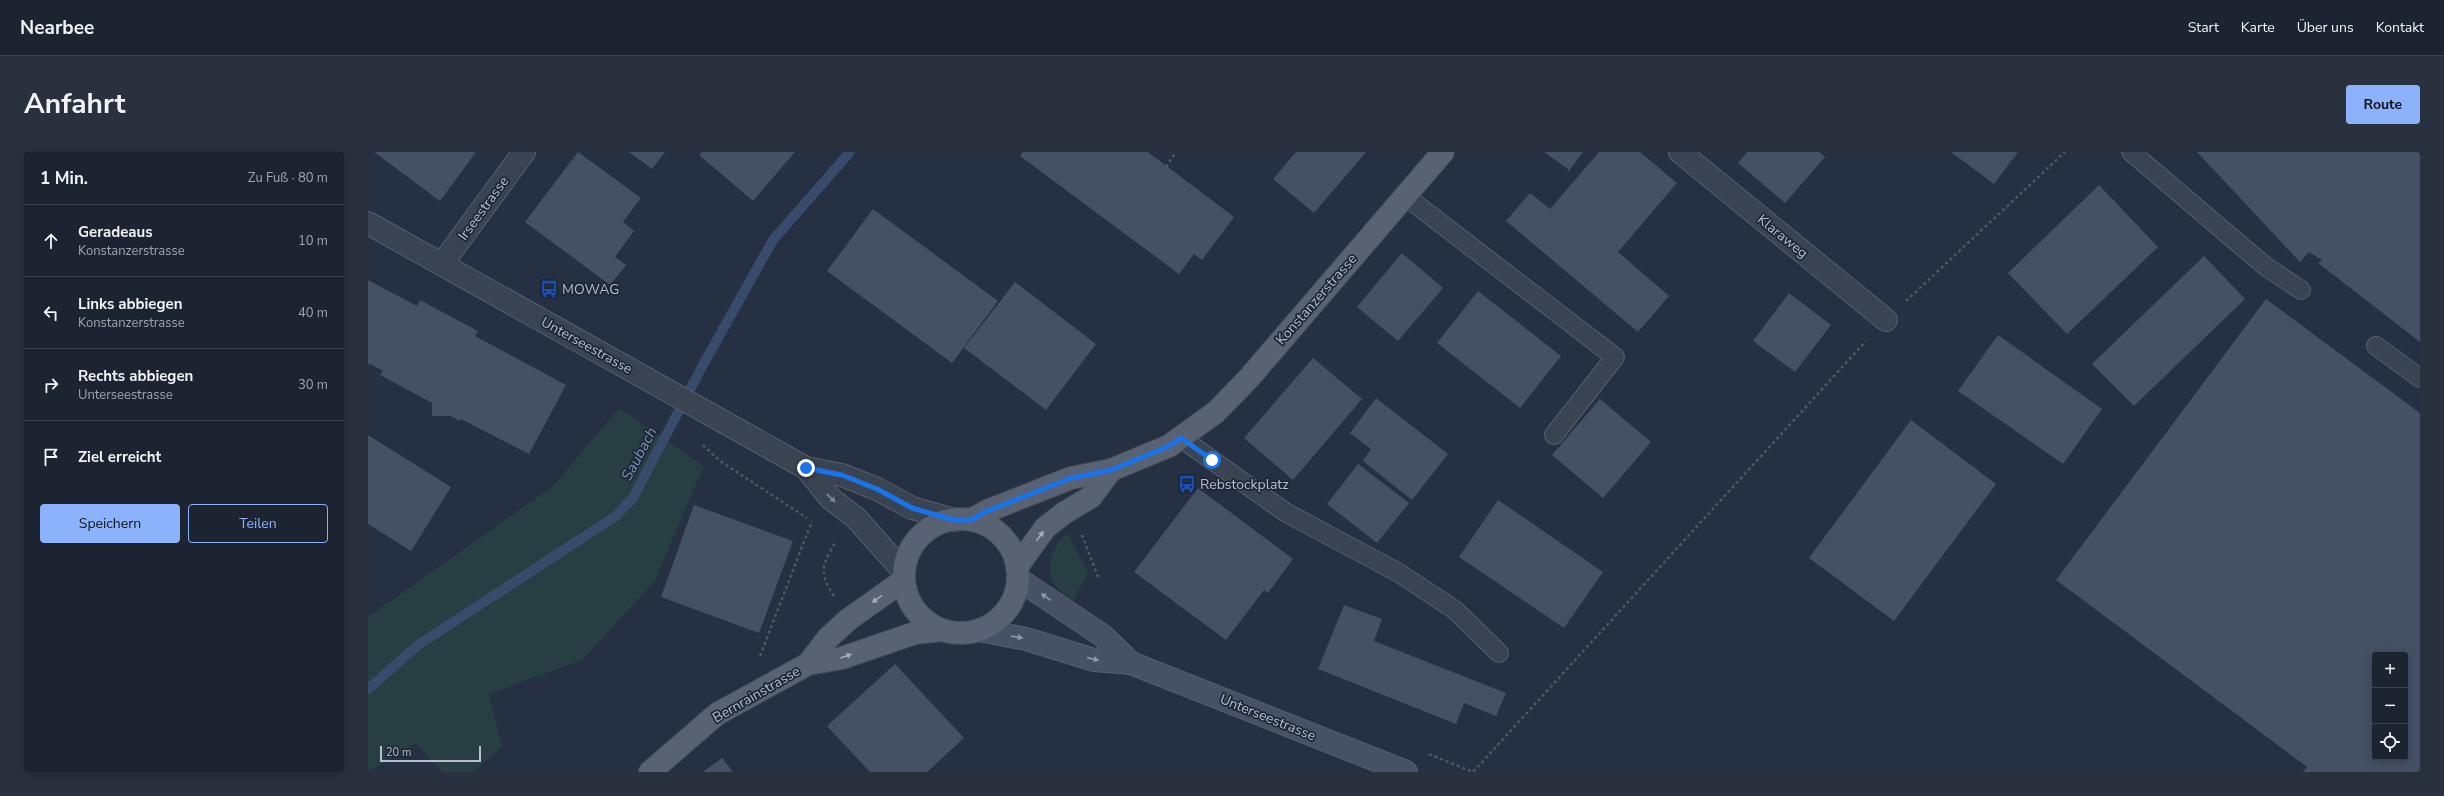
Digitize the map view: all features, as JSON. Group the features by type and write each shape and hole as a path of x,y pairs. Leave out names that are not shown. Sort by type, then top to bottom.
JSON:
{"main road":[{"name":"Konstanzerstrasse","path":"962,520 1071,478 1111,470 1169,446 1216,412 1249,378 1443,152"},
{"path":"1017,573 1045,528 1064,513 1091,497 1111,470"},
{"path":"962,520 988,526 1002,536 1012,551 1017,573 1016,592 1002,616 979,630 960,633 942,630 927,622 916,610 908,596 904,576 909,553 920,537 935,525 962,520"},
{"name":"Unterseestrasse","path":"1017,573 1103,636 1130,663"},
{"name":"Bernrainstrasse","path":"808,664 828,638 849,619 904,576"},
{"name":"Bernrainstrasse","path":"650,772 717,714 808,664 842,658 915,632 942,630"},
{"name":"Unterseestrasse","path":"979,630 1026,639 1094,660 1130,663 1406,772"}],"street":[{"name":"Irseestrasse","path":"442,264 524,152"},
{"name":"Klaraweg","path":"1680,152 1886,320"},
{"name":"Unterseestrasse","path":"368,224 806,468 842,475 877,489 912,508 962,520"},
{"name":"Unterseestrasse","path":"806,468 830,498 856,518 904,576"}],"lane":[{"path":"2131,152 2266,266 2301,290"},
{"path":"1405,196 1614,357 1554,435"},
{"path":"2376,346 2420,378"},
{"path":"1181,438 1285,512 1399,573 1455,610 1499,652"}],"path":[{"path":"1166,167 1176,152"},
{"path":"1473,772 1886,320 2065,152"},
{"path":"701,443 720,461 817,524"},
{"path":"759,657 812,521"},
{"path":"1082,534 1098,577"},
{"path":"831,537 836,542 825,561 823,571 825,581 838,603"}],"green space":[{"path":"619,408 704,466 655,581 582,660 489,694 502,747 473,772 442,772 416,743 368,772 368,617 553,486"},
{"path":"1067,532 1088,573 1072,602 1062,594 1056,585 1051,577 1050,569 1050,560 1059,542"}],"building":[{"path":"374,152 476,152 440,201"},
{"path":"578,152 641,198 623,222 634,231 615,257 626,265 610,285 525,222"},
{"path":"629,152 665,152 652,169"},
{"path":"702,152 795,152 753,201 699,155"},
{"path":"1023,152 1148,152 1234,217 1202,260 1194,254 1179,274 1020,156"},
{"path":"1296,152 1366,152 1314,213 1273,179"},
{"path":"1544,152 1583,152 1568,172 1568,169"},
{"path":"1599,152 1640,152 1677,183 1618,252 1669,296 1638,332 1506,221 1530,193 1550,209"},
{"path":"1747,152 1819,152 1825,157 1785,203 1738,163"},
{"path":"1951,152 2018,152 1994,184"},
{"path":"2197,152 2420,152 2420,342 2318,263 2322,260 2309,252 2300,262"},
{"path":"2099,185 2158,247 2067,334 2008,273"},
{"path":"873,209 998,301 952,363 827,271"},
{"path":"1402,253 1443,288 1398,341 1357,307"},
{"path":"2204,256 2245,299 2134,406 2092,364"},
{"path":"368,280 417,306 420,300 478,331 475,336 566,385 529,454 461,419 460,421 450,416 432,416 432,403 380,375 383,371 369,363 368,366"},
{"path":"1015,282 1096,344 1046,410 964,348"},
{"path":"1478,291 1561,356 1520,408 1437,343"},
{"path":"1789,293 1831,325 1795,372 1753,341"},
{"path":"2266,299 2420,413 2420,772 2303,772 2307,767 2056,580"},
{"path":"1998,335 2102,409 2063,464 1958,391"},
{"path":"1313,358 1362,399 1293,480 1244,438"},
{"path":"1376,398 1448,454 1412,500 1363,461 1371,449 1350,433"},
{"path":"1600,399 1651,442 1603,498 1552,455"},
{"path":"1911,420 1996,484 1894,621 1809,558"},
{"path":"368,435 451,487 411,551 368,524"},
{"path":"1358,464 1409,503 1377,543 1327,504"},
{"path":"1198,488 1293,559 1268,593 1264,590 1226,640 1134,572"},
{"path":"1498,500 1603,572 1564,628 1459,557"},
{"path":"694,505 793,541 759,633 661,597"},
{"path":"1344,605 1382,619 1374,641 1506,693 1496,716 1464,703 1456,724 1318,669"},
{"path":"895,664 964,738 927,772 870,772 827,726"},
{"path":"722,758 733,772 703,772"}],"waterway":[{"name":"Saubach","path":"368,689 418,645 616,516 633,498 704,363 773,240 850,152"}],"place":[{"name":"MOWAG","path":"549,289"},
{"name":"Rebstockplatz","path":"1187,484"}],"route":[{"path":"806,468 842,475 877,489 912,508 954,520 971,520 987,511 1044,490 1071,478 1111,470 1169,446 1181,438 1212,460"}]}
